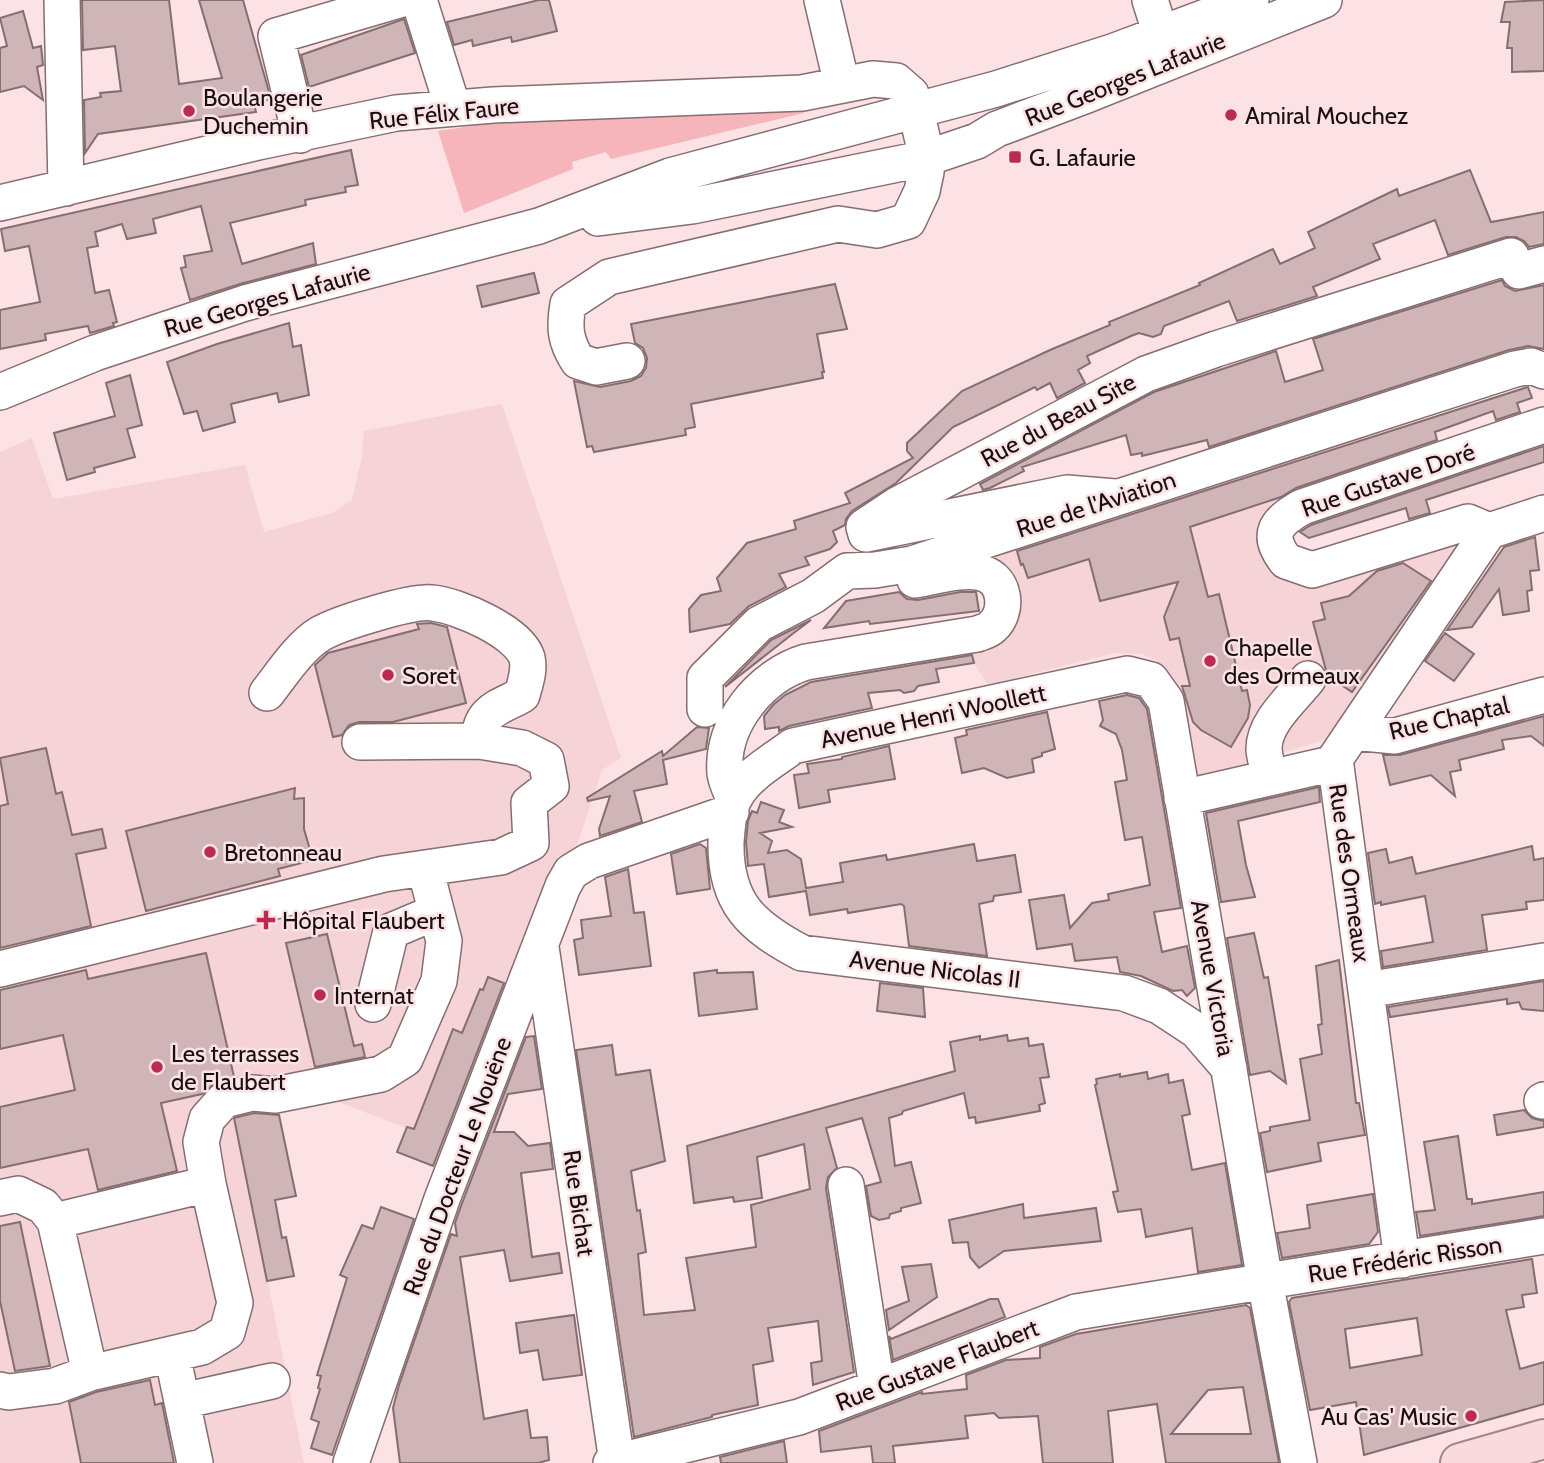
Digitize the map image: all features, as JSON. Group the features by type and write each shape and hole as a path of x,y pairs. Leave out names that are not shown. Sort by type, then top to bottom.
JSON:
{"main road":[{"path":"1460,1463 1544,1439"}],"street":[{"path":"62,0 66,188"},
{"path":"300,135 276,37 351,7 398,0"},
{"path":"419,0 453,108"},
{"path":"822,0 842,85"},
{"path":"1150,0 1161,34"},
{"name":"Rue Georges Lafaurie","path":"0,392 94,353 245,303 539,226 670,176 996,89 1161,34 1251,0"},
{"name":"Rue Georges Lafaurie","path":"539,226 692,206 927,158 977,141 997,129 1324,0"},
{"name":"Rue Félix Faure","path":"0,203 258,142 396,113 453,108 802,93 873,79 896,81 911,94 916,111"},
{"path":"627,361 596,367 578,361 567,343 564,323 568,304 609,276 838,224 877,230 908,221 922,191 927,158 916,111"},
{"name":"Rue du Beau Site","path":"1115,497 1067,493 866,534 864,527 897,505 1146,374 1216,349 1524,264"},
{"name":"Rue de l'Aviation","path":"705,709 705,678 720,661 759,624 813,596 847,571 912,564 1515,369 1531,366 1544,371"},
{"name":"Rue Gustave Doré","path":"1489,531 1468,522 1312,570 1286,561 1275,541 1276,529 1284,517 1302,507 1544,425"},
{"path":"1489,531 1544,513"},
{"name":"Rue des Ormeaux","path":"1402,1260 1335,759 1353,733 1442,580 1489,531"},
{"path":"732,806 725,775 727,750 738,719 750,698 770,680 788,667 806,662 977,634 991,629 1004,606 1003,595 991,577 970,572 813,596"},
{"path":"267,693 300,653 320,634 396,607 432,602 470,612 513,640 527,657 528,674 522,695 489,712 479,725 479,741"},
{"name":"Avenue Henri Woollett","path":"732,806 755,774 793,747 1127,674 1151,680"},
{"path":"1270,778 1264,749 1266,736 1272,724 1308,679"},
{"name":"Avenue Victoria","path":"1151,680 1166,701 1265,1281 1299,1463"},
{"name":"Rue Chaptal","path":"1353,733 1395,736 1544,695"},
{"path":"0,969 384,874 500,857 531,843 528,803 551,786 547,760 522,748 479,741 360,742"},
{"path":"1182,798 1335,763"},
{"name":"Rue du Docteur Le Nouëne","path":"351,1463 442,1199 563,886 571,872 589,861 732,806"},
{"name":"Avenue Nicolas II","path":"732,806 727,828 726,856 730,885 746,914 770,936 802,953 1124,993 1159,1006 1197,1031 1229,1068"},
{"path":"0,1390 9,1392 55,1386 90,1373 202,1347 227,1332 235,1303 201,1142 207,1119 224,1100 252,1093 275,1095 381,1074 405,1059 439,981 444,942 425,868"},
{"path":"373,1004 391,931 436,912"},
{"name":"Rue Bichat","path":"541,944 614,1462"},
{"path":"1366,990 1544,961"},
{"path":"55,1221 208,1184"},
{"path":"846,1185 877,1387"},
{"path":"0,1198 18,1194 43,1206 55,1221 90,1373"},
{"name":"Rue Frédéric Risson","path":"1265,1281 1544,1236"},
{"name":"Rue Gustave Flaubert","path":"614,1462 799,1417 1076,1312 1265,1281"},
{"path":"173,1354 195,1463"},
{"path":"182,1401 272,1381"}],"shaded area":[{"path":"803,110 804,113 611,159 606,152 572,162 573,169 464,213 438,131 510,120"},
{"name":"Hôpital Flaubert","path":"502,404 621,758 602,770 575,851 558,856 447,1144 336,1101 234,1112 304,1463 0,1463 0,452 32,438 53,499 245,465 264,532 332,513 352,500 362,456 364,431"},
{"path":"1360,427 1374,473 1264,517 1257,534 1260,557 1270,573 1288,579 1464,534 1470,541 1324,740 1201,778 1189,769 1174,679 1157,660 1141,654 1114,653 988,685 974,663 971,648 1010,586 922,574"}],"building":[{"path":"82,0 169,0 179,84 222,78 199,0 243,0 271,99 254,104 256,112 98,134 85,153 84,100 101,97 100,93 121,91 115,46 83,50"},
{"path":"539,0 549,0 557,31 512,42 511,37 473,46 472,40 454,45 447,22"},
{"path":"1544,0 1544,71 1512,72 1512,48 1507,48 1510,22 1501,22 1505,2"},
{"path":"23,11 33,48 41,46 43,65 37,67 43,100 24,86 0,92 0,48 7,46 0,18"},
{"path":"404,19 415,53 309,87 301,55"},
{"path":"351,150 358,185 345,187 346,192 305,200 306,205 230,223 242,264 313,243 316,264 190,300 181,268 186,267 184,256 212,251 201,206 153,219 156,233 127,239 122,224 95,232 98,246 87,248 95,293 109,290 117,322 113,323 114,326 90,333 88,326 45,334 46,340 0,349 0,310 40,302 29,246 5,251 1,229"},
{"path":"1470,170 1491,222 1544,212 1544,244 1529,247 1516,237 1506,237 1448,255 1435,220 1373,244 1380,259 1313,287 1317,296 1237,321 1229,301 1164,326 1161,334 1153,337 1139,333 1131,336 1087,356 1090,363 1078,370 1085,383 1057,398 1050,383 1037,390 1035,387 953,427 896,483 852,511 845,525 833,531 837,542 830,549 805,557 809,565 779,574 786,587 749,606 730,624 690,632 689,609 701,595 721,591 717,578 747,543 796,529 794,521 850,503 845,493 913,458 907,451 907,443 962,391 1110,325 1109,322 1200,285 1199,283 1273,249 1280,264 1315,248 1308,232 1397,189 1399,196"},
{"path":"534,273 539,293 482,307 477,286"},
{"path":"1502,280 1505,286 1515,291 1544,285 1544,349 1528,346 1509,350 1209,447 1207,440 1142,456 1142,453 1131,455 1126,435 1022,467 1024,471 990,488 983,490 980,484 1154,392 1276,351 1285,382 1323,370 1313,339"},
{"path":"835,284 847,329 817,334 823,378 691,404 695,427 685,429 686,435 594,452 592,446 587,447 574,381 600,387 631,381 641,376 646,368 647,358 643,348 635,343 631,324"},
{"path":"289,323 293,347 301,345 309,395 279,402 277,393 231,404 235,422 203,431 197,411 184,414 167,362"},
{"path":"130,375 142,425 127,429 135,457 94,468 95,472 67,480 54,433 115,416 106,383"},
{"path":"1528,387 1532,398 1517,403 1520,412 1496,420 1493,411 1435,432 1437,440 1190,527 1208,597 1219,594 1242,691 1247,690 1250,705 1248,718 1231,747 1201,730 1193,722 1182,686 1190,686 1179,638 1170,640 1164,617 1178,582 1100,601 1089,559 1028,578 1023,564 1021,565 1017,551"},
{"path":"1544,446 1544,462 1426,500 1430,513 1409,519 1406,508 1309,538 1300,532 1311,525"},
{"path":"1535,537 1539,570 1530,571 1532,590 1527,591 1529,611 1503,615 1499,589 1472,627 1447,630 1504,547"},
{"path":"1403,563 1431,581 1352,692 1327,674 1313,622 1325,619 1321,603 1349,596 1377,571"},
{"path":"899,592 907,599 918,600 960,592 976,592 979,611 824,628 846,601"},
{"path":"811,620 795,632 725,687 771,640"},
{"name":"Soret","path":"431,623 447,627 466,703 393,722 359,722 349,725 342,735 333,737 315,665 328,653 419,629 417,624"},
{"path":"1445,633 1474,654 1454,681 1425,661"},
{"path":"972,655 974,663 936,669 939,682 918,686 914,691 904,693 900,690 868,693 872,708 789,726 779,731 779,727 765,729 764,716 773,705 785,695 811,682"},
{"path":"1127,695 1139,698 1147,709 1181,908 1154,912 1162,952 1187,946 1195,988 1187,996 1182,990 1173,991 1141,976 1120,972 1117,957 1075,961 1072,944 1037,949 1029,900 1064,895 1070,928 1092,903 1109,900 1108,894 1150,885 1142,837 1125,840 1115,782 1127,780 1122,750 1116,734 1100,726 1103,720 1099,701"},
{"path":"1047,712 1055,749 1032,759 1034,772 1007,778 984,768 962,773 955,738 967,735 966,730"},
{"path":"1544,716 1544,746 1531,736 1502,740 1504,749 1459,760 1461,770 1450,772 1455,796 1431,775 1390,785 1383,755 1400,755"},
{"path":"697,727 709,728 706,749 663,760 667,784 634,791 642,822 600,836 599,829 610,796 588,801 587,798 662,751 663,756"},
{"path":"889,746 895,779 828,790 830,802 799,808 794,775 809,773 807,764 842,759"},
{"path":"46,748 56,794 62,792 72,835 102,829 106,848 76,854 91,926 0,948 0,806 8,804 0,758"},
{"path":"1319,787 1320,802 1238,821 1255,897 1221,902 1206,813"},
{"name":"Bretonneau","path":"295,788 294,799 304,798 304,829 313,860 278,869 280,876 146,911 126,831"},
{"path":"761,802 784,810 779,822 792,827 760,833 772,841 768,853 787,850 801,859 806,888 843,882 840,863 886,855 887,860 974,844 977,861 1015,855 1021,892 994,896 993,901 979,904 987,956 909,946 904,906 901,904 848,913 847,909 810,915 806,891 769,897 764,864 748,866 748,821 752,811 757,813"},
{"path":"700,844 706,848 710,889 677,894 671,854"},
{"path":"1532,846 1534,860 1544,858 1544,900 1526,902 1527,909 1482,915 1487,950 1383,967 1381,951 1433,942 1425,896 1375,904 1368,853 1386,849 1389,863 1412,857 1416,874"},
{"path":"628,869 634,913 644,912 651,966 579,975 574,940 583,938 581,920 611,916 605,877"},
{"path":"1254,933 1264,978 1268,977 1286,1083 1270,1071 1250,1075 1227,938"},
{"name":"Internat","path":"327,934 354,1046 362,1044 365,1057 315,1067 286,943"},
{"name":"Les terrasses de Flaubert","path":"206,953 234,1077 218,1081 202,1094 161,1103 177,1171 98,1190 88,1149 0,1168 0,1107 75,1090 63,1035 0,1049 0,990 86,970 88,979"},
{"path":"1339,960 1356,1103 1359,1103 1365,1135 1318,1143 1321,1161 1267,1172 1260,1133 1270,1131 1270,1127 1310,1120 1300,1059 1322,1054 1316,966"},
{"path":"717,970 717,973 753,972 757,1009 699,1016 694,973"},
{"path":"488,977 504,983 433,1166 397,1152 407,1127 414,1129 453,1029 462,1033 480,989 483,990"},
{"path":"1544,981 1544,1011 1522,1009 1519,1002 1507,1004 1507,999 1390,1017 1388,1007"},
{"path":"880,983 923,988 925,1017 877,1011"},
{"path":"1007,1035 1008,1041 1028,1038 1029,1046 1043,1044 1049,1077 1040,1078 1045,1103 1039,1105 1040,1111 976,1123 975,1117 969,1118 964,1093 903,1111 902,1114 889,1118 895,1166 911,1162 921,1203 901,1208 901,1211 890,1214 889,1218 879,1220 871,1216 866,1186 881,1182 862,1118 826,1128 837,1168 828,1177 826,1188 854,1372 813,1385 811,1363 822,1361 818,1321 768,1328 773,1361 753,1365 758,1405 634,1437 576,1050 612,1045 616,1075 650,1070 665,1161 631,1171 646,1252 638,1254 644,1315 695,1310 686,1258 756,1247 751,1205 810,1189 804,1144 757,1157 762,1198 734,1202 733,1197 694,1203 687,1146 955,1071 950,1042 980,1036 980,1040"},
{"path":"534,1036 542,1089 508,1094 494,1132 514,1132 528,1146 550,1143 553,1169 521,1173 532,1257 559,1253 562,1273 510,1281 504,1250 460,1257 484,1419 527,1410 531,1438 547,1437 549,1460 538,1463 400,1463 393,1408 399,1385 451,1234 457,1236 455,1223 526,1037"},
{"path":"1147,1072 1148,1079 1168,1074 1169,1083 1183,1080 1190,1114 1182,1116 1192,1170 1225,1163 1242,1265 1198,1272 1192,1228 1146,1237 1141,1209 1118,1212 1113,1192 1118,1191 1095,1085 1096,1079"},
{"path":"1524,1110 1532,1118 1544,1121 1544,1127 1497,1135 1494,1115"},
{"path":"254,1113 279,1115 296,1196 275,1200 282,1238 286,1237 294,1276 267,1281 234,1118"},
{"path":"1458,1136 1467,1199 1472,1199 1472,1204 1544,1192 1544,1216 1420,1236 1416,1212 1435,1210 1424,1142"},
{"path":"1373,1194 1378,1232 1369,1244 1282,1258 1277,1233 1310,1228 1307,1205"},
{"path":"1023,1204 1024,1218 1096,1208 1101,1241 1004,1251 979,1268 970,1257 968,1242 953,1243 949,1220"},
{"path":"381,1207 414,1219 332,1455 311,1448 319,1422 311,1419 320,1389 321,1376 317,1375 347,1278 340,1275 362,1225 373,1229"},
{"path":"20,1222 50,1366 15,1371 0,1301 0,1226"},
{"path":"1532,1259 1537,1293 1522,1295 1524,1307 1506,1310 1520,1369 1544,1362 1544,1404 1364,1455 1356,1402 1310,1410 1289,1302 1292,1298","holes":["1417,1318 1422,1355 1350,1368 1345,1329"]},
{"path":"931,1264 937,1297 889,1330 886,1310 909,1301 902,1267"},
{"path":"990,1299 998,1299 1005,1317 893,1360 889,1336 891,1339"},
{"path":"1246,1305 1250,1308 1279,1463 1166,1463 1157,1404 1108,1411 1113,1463 1043,1463 1038,1416 999,1418 994,1413 965,1416 968,1438 893,1446 895,1463 873,1463 871,1446 821,1452 819,1431 922,1392 967,1389 966,1375 1006,1360 1040,1358 1040,1347 1076,1334","holes":["1243,1387 1251,1434 1171,1434 1208,1390"]},
{"path":"574,1315 582,1375 543,1380 538,1350 520,1353 516,1323"},
{"path":"150,1380 155,1405 162,1403 174,1463 81,1463 69,1402 96,1392"},
{"path":"784,1441 787,1463 721,1463 720,1457"}],"place":[{"name":"Boulangerie Duchemin","path":"189,111"},
{"name":"Amiral Mouchez","path":"1231,115"},
{"name":"G. Lafaurie","path":"1015,157"},
{"name":"Chapelle des Ormeaux","path":"1210,661"},
{"name":"Soret","path":"388,675"},
{"name":"Bretonneau","path":"210,852"},
{"name":"Hôpital Flaubert","path":"266,920"},
{"name":"Internat","path":"320,995"},
{"name":"Les terrasses de Flaubert","path":"157,1067"},
{"name":"Au Cas' Music","path":"1471,1416"}]}
